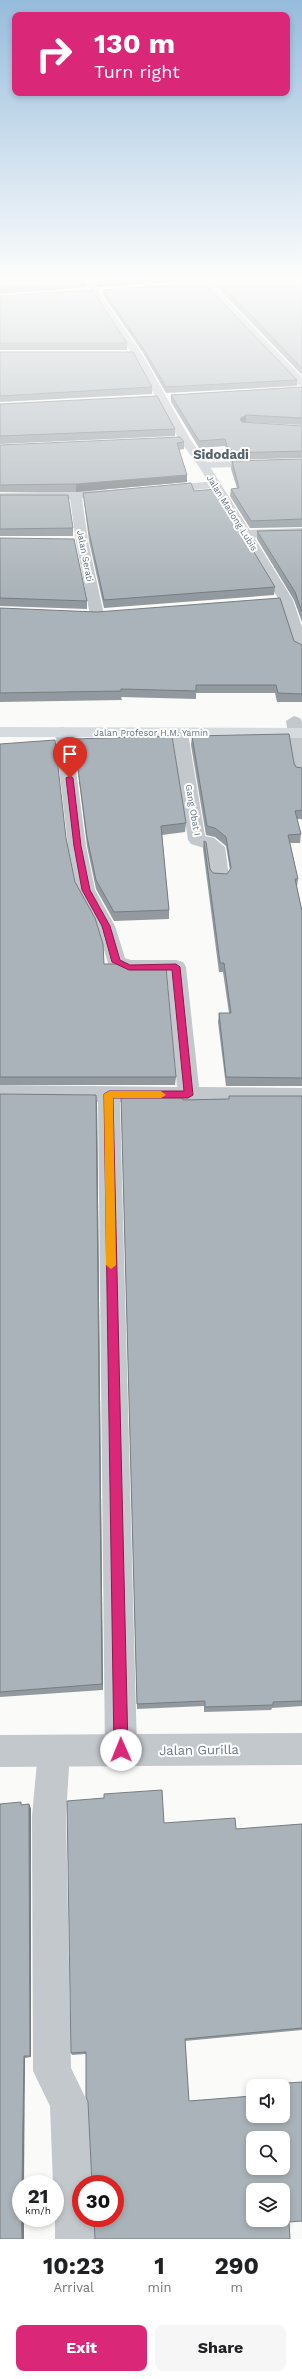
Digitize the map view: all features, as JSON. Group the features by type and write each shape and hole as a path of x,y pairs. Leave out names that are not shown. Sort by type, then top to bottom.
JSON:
{"main road":[{"name":"Jalan Profesor H.M. Yamin","path":"0,721 298,727"},
{"name":"Jalan Profesor H.M. Yamin","path":"0,732 180,733 298,727"}],"street":[{"name":"Jalan Madong Lubis","path":"157,384 166,398 185,440 203,465 286,600 302,649"},
{"path":"147,399 166,398"},
{"path":"170,440 185,440"},
{"path":"203,465 301,462 300,449"},
{"path":"153,491 215,485"},
{"path":"0,498 76,497 123,493"},
{"name":"Jalan Serati","path":"76,497 82,541 97,615"},
{"path":"246,534 302,532"},
{"path":"67,541 82,541"},
{"path":"270,601 302,600"},
{"path":"82,614 113,614"},
{"path":"298,727 302,771"},
{"path":"63,732 78,846 86,890 106,926 116,962 129,967 176,967 188,1095"},
{"name":"Gang Obat I","path":"180,733 197,840 208,842 216,847 220,876"},
{"path":"0,1093 302,1096"},
{"path":"109,1094 121,1750"},
{"name":"Jalan Gurilla","path":"0,1751 302,1749"},
{"path":"54,1751 49,1816 52,2071 69,2103 76,2239"}],"building":[{"path":"0,384 151,384 152,387 0,396"},
{"path":"165,384 213,384 166,387"},
{"path":"302,387 302,418 246,415 240,419 242,422 302,426 302,451 229,453 225,439 199,441 171,395"},
{"path":"157,396 175,429 0,436 0,404"},
{"path":"180,437 184,442 177,443 187,475 76,484 0,485 0,445"},
{"path":"302,459 302,519 251,521 231,489 239,488 232,461"},
{"path":"191,483 194,491 216,489 275,587 104,600 89,532 83,493"},
{"path":"0,495 68,495 73,528 0,529"},
{"path":"302,530 302,612 295,592 257,531"},
{"path":"0,538 74,539 87,601 0,598"},
{"path":"280,598 294,641 302,645 302,694 278,693 276,685 196,685 196,691 121,689 121,691 0,693 0,608 97,612"},
{"path":"289,734 294,763 296,767 302,768 302,810 295,811 301,834 288,835 298,879 295,879 302,911 302,1078 226,1077 219,1013 231,1013 224,963 220,963 204,841 206,842 210,869 213,873 227,874 231,868 226,837 215,828 207,826 192,736"},
{"path":"172,736 186,823 161,826 169,910 114,912 96,880 87,837 74,739"},
{"path":"55,740 66,838 75,882 95,918 103,944 104,964 119,964 129,967 166,967 176,1077 0,1077 0,744"},
{"path":"0,1094 96,1095 102,1684 0,1692"},
{"path":"121,1095 182,1096 183,1100 229,1099 229,1096 302,1096 302,1701 273,1702 273,1705 205,1707 205,1701 137,1704"},
{"path":"162,1790 164,1823 235,1818 236,1829 302,1824 302,2028 185,2039 189,2101 246,2097 246,2123 290,2123 290,2083 302,2082 302,2221 290,2222 290,2183 246,2183 246,2227 289,2227 290,2239 95,2239 94,2227 124,2227 124,2175 92,2175 88,2102 86,2097 86,2052 71,2053 67,1801 104,1798 104,1794"},
{"path":"21,1802 21,1805 29,1804 30,2056 24,2056 22,2175 12,2175 12,2227 22,2227 22,2239 0,2239 0,1804"}],"slow traffic":[{"path":"111,1265 108,1146 109,1094 161,1095"}],"district":[{"name":"Sidodadi","path":"221,454"}],"route":[{"path":"70,778 78,846 86,890 106,926 116,962 129,967 176,967 188,1095 109,1094 108,1146 121,1750"}]}
